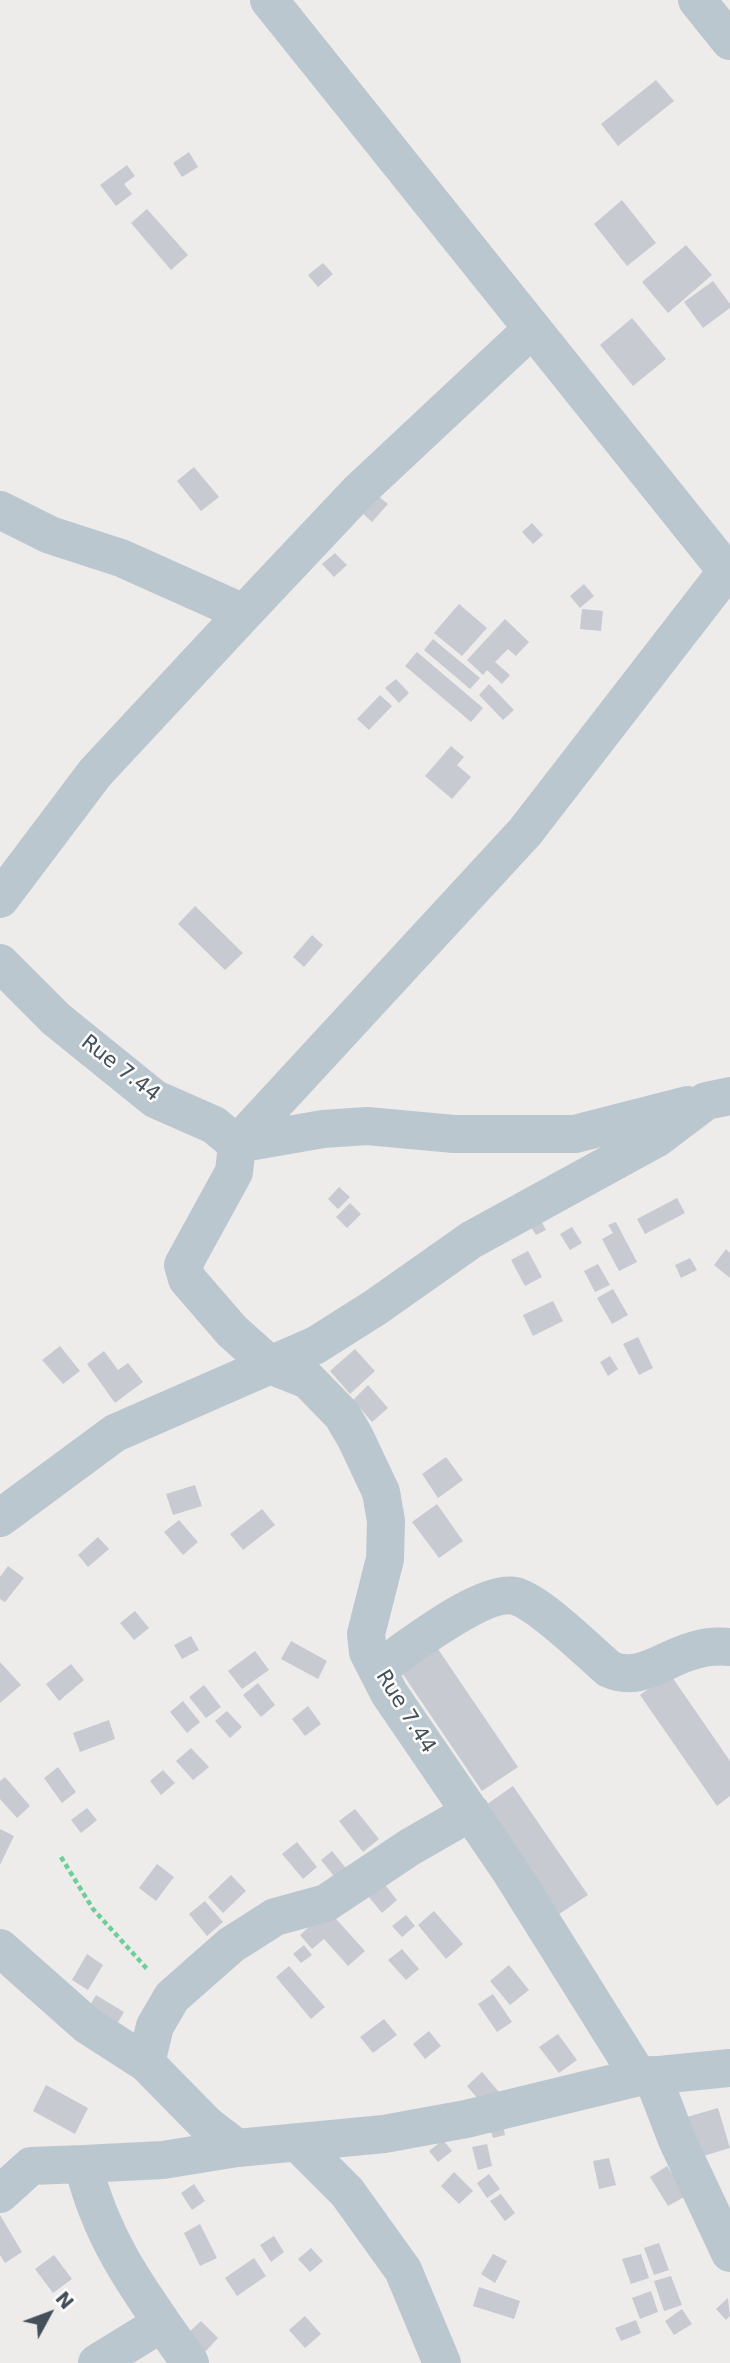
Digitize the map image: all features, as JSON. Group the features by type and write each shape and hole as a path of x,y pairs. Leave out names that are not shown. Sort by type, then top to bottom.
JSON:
{"street":[{"path":"237,1144 524,832 729,571 531,330 268,0"},
{"path":"697,0 730,41"},
{"path":"0,899 95,773 244,613 359,491 531,330"},
{"path":"0,510 50,535 121,558 244,613"},
{"name":"Rue 7.44","path":"0,964 56,1019 155,1099 214,1125 237,1144 234,1172 183,1265 187,1279 232,1331 270,1365 308,1380 342,1415 381,1492 386,1521 385,1559 366,1634 368,1652 389,1693 646,2076 730,2253"},
{"path":"237,1144 323,1129 367,1126 454,1134 575,1134 718,1098"},
{"path":"0,1518 115,1433 316,1345 376,1307 471,1240 657,1138 718,1098"},
{"path":"378,1669 470,1608 503,1595 517,1596 532,1604 610,1669 620,1674 632,1675 691,1651 730,1647"},
{"path":"146,2063 155,2026 172,1997 230,1945 275,1917 326,1903 401,1853 471,1812"},
{"path":"0,1948 87,2025 146,2063 207,2125 237,2148"},
{"path":"0,2194 16,2164 163,2160 237,2148 384,2134 466,2119 646,2076 730,2068"},
{"path":"298,2143 347,2192 403,2270 442,2363"},
{"path":"83,2164 90,2194 117,2256 190,2363"},
{"path":"97,2363 162,2323"}],"path":[{"path":"61,1857 93,1909 172,1997"}],"building":[{"path":"656,80 674,101 618,146 601,124"},
{"path":"189,152 198,167 182,177 173,163"},
{"path":"127,165 135,176 124,184 132,194 116,206 100,185"},
{"path":"622,200 656,243 627,266 594,224"},
{"path":"147,209 188,255 171,270 131,223"},
{"path":"686,245 712,275 668,313 642,282"},
{"path":"323,263 333,274 318,287 308,275"},
{"path":"713,281 730,304 730,308 703,328 684,302"},
{"path":"632,318 666,359 633,386 600,345"},
{"path":"194,467 219,497 201,511 177,481"},
{"path":"377,495 388,504 372,522 361,512"},
{"path":"532,523 543,535 533,544 522,532"},
{"path":"335,553 347,565 334,577 322,564"},
{"path":"584,584 594,596 580,608 570,596"},
{"path":"459,604 487,628 462,656 434,633"},
{"path":"582,609 603,611 601,631 580,629"},
{"path":"505,619 529,642 516,656 508,649 495,662 510,675 502,684 487,670 483,675 467,660"},
{"path":"433,639 480,678 470,689 424,650"},
{"path":"417,652 483,708 471,722 405,666"},
{"path":"396,679 409,693 399,703 385,688"},
{"path":"489,684 514,710 503,720 479,695"},
{"path":"380,695 392,706 369,730 357,719"},
{"path":"451,746 464,757 457,765 471,777 452,799 425,776"},
{"path":"195,906 243,953 225,970 178,924"},
{"path":"312,935 323,945 304,967 293,957"},
{"path":"339,1187 350,1197 338,1209 328,1199"},
{"path":"677,1198 685,1213 645,1234 637,1219"},
{"path":"350,1203 361,1214 347,1228 336,1217"},
{"path":"538,1215 546,1230 536,1235 527,1221"},
{"path":"616,1222 637,1262 619,1271 602,1239 613,1233 608,1225"},
{"path":"572,1227 582,1243 570,1250 560,1234"},
{"path":"726,1249 730,1253 730,1278 714,1265"},
{"path":"528,1251 542,1277 525,1286 511,1260"},
{"path":"690,1258 697,1270 681,1278 675,1265"},
{"path":"598,1264 610,1285 595,1292 584,1271"},
{"path":"613,1289 628,1315 612,1324 597,1298"},
{"path":"553,1301 563,1321 533,1336 523,1315"},
{"path":"638,1337 653,1368 639,1375 623,1344"},
{"path":"60,1346 80,1371 63,1384 42,1360"},
{"path":"355,1349 375,1371 350,1394 330,1371"},
{"path":"104,1351 118,1370 128,1363 143,1382 115,1403 87,1364"},
{"path":"610,1356 618,1369 608,1376 600,1362"},
{"path":"368,1385 388,1408 372,1422 353,1400"},
{"path":"446,1457 463,1480 438,1498 422,1474"},
{"path":"195,1485 202,1506 173,1515 166,1494"},
{"path":"437,1504 463,1541 439,1558 412,1522"},
{"path":"262,1509 275,1525 243,1550 230,1534"},
{"path":"179,1520 198,1542 183,1555 164,1532"},
{"path":"98,1537 109,1549 88,1567 78,1555"},
{"path":"8,1566 24,1578 5,1602 0,1599 0,1577"},
{"path":"135,1611 149,1628 134,1640 120,1623"},
{"path":"191,1636 199,1650 182,1659 174,1645"},
{"path":"291,1641 327,1661 318,1679 281,1659"},
{"path":"436,1646 518,1767 482,1791 400,1670"},
{"path":"255,1651 269,1670 242,1689 228,1671"},
{"path":"0,1662 21,1685 0,1703"},
{"path":"71,1664 84,1680 59,1701 46,1684"},
{"path":"670,1674 730,1761 730,1796 717,1806 640,1695"},
{"path":"258,1683 275,1705 261,1717 243,1695"},
{"path":"204,1685 221,1707 206,1718 189,1697"},
{"path":"183,1701 200,1722 187,1733 170,1712"},
{"path":"308,1706 321,1724 305,1736 292,1719"},
{"path":"227,1711 242,1727 230,1738 215,1721"},
{"path":"109,1720 115,1739 80,1752 73,1733"},
{"path":"191,1748 209,1767 193,1780 176,1761"},
{"path":"58,1767 76,1792 62,1803 44,1778"},
{"path":"163,1770 175,1783 161,1795 150,1781"},
{"path":"5,1777 30,1806 17,1818 0,1799 0,1781"},
{"path":"513,1786 588,1895 556,1916 483,1807"},
{"path":"87,1808 97,1820 81,1833 71,1820"},
{"path":"355,1809 379,1839 363,1852 339,1821"},
{"path":"0,1829 14,1836 0,1865"},
{"path":"297,1842 317,1867 303,1879 282,1854"},
{"path":"332,1851 349,1872 337,1880 321,1860"},
{"path":"157,1864 174,1877 156,1901 139,1888"},
{"path":"231,1875 246,1891 223,1913 208,1897"},
{"path":"378,1876 397,1900 382,1913 363,1890"},
{"path":"205,1901 223,1922 207,1936 189,1914"},
{"path":"328,1910 365,1951 348,1966 324,1939 312,1949 300,1935"},
{"path":"434,1911 463,1944 446,1959 418,1925"},
{"path":"406,1915 415,1926 402,1937 392,1926"},
{"path":"304,1945 312,1955 301,1963 293,1954"},
{"path":"402,1949 419,1969 406,1980 388,1960"},
{"path":"87,1954 103,1965 88,1990 72,1980"},
{"path":"509,1965 529,1990 510,2005 490,1981"},
{"path":"289,1966 325,2007 311,2019 276,1977"},
{"path":"493,1994 512,2022 497,2032 478,2004"},
{"path":"96,1995 124,2012 114,2029 86,2012"},
{"path":"384,2019 397,2035 373,2053 360,2037"},
{"path":"429,2031 441,2046 425,2059 413,2044"},
{"path":"558,2034 577,2060 559,2073 539,2047"},
{"path":"482,2072 499,2092 483,2105 467,2086"},
{"path":"46,2085 88,2108 75,2134 33,2111"},
{"path":"718,2108 730,2148 700,2157 687,2117"},
{"path":"503,2125 505,2135 493,2138 490,2129"},
{"path":"443,2140 452,2151 438,2162 429,2151"},
{"path":"487,2144 492,2166 478,2170 472,2147"},
{"path":"609,2158 616,2185 599,2189 593,2161"},
{"path":"667,2166 686,2196 668,2206 650,2177"},
{"path":"454,2172 473,2191 459,2204 441,2186"},
{"path":"489,2174 500,2189 487,2198 477,2183"},
{"path":"194,2184 205,2201 192,2210 181,2193"},
{"path":"501,2194 515,2213 505,2221 490,2201"},
{"path":"0,2215 22,2252 5,2263 0,2255"},
{"path":"200,2224 217,2258 200,2266 184,2233"},
{"path":"274,2236 284,2252 271,2262 260,2245"},
{"path":"659,2243 669,2270 654,2275 644,2248"},
{"path":"311,2248 323,2261 310,2272 298,2259"},
{"path":"493,2254 507,2261 495,2283 481,2274"},
{"path":"641,2254 649,2278 631,2284 622,2259"},
{"path":"54,2255 72,2279 53,2293 35,2269"},
{"path":"254,2258 266,2276 237,2296 225,2278"},
{"path":"671,2276 682,2305 664,2311 654,2281"},
{"path":"479,2287 520,2301 514,2319 473,2306"},
{"path":"651,2291 658,2312 640,2319 632,2298"},
{"path":"728,2298 730,2316 726,2320 716,2309"},
{"path":"682,2309 692,2324 674,2335 665,2321"},
{"path":"305,2316 321,2334 305,2348 289,2330"},
{"path":"636,2320 641,2333 621,2341 615,2328"},
{"path":"201,2321 218,2338 205,2352 187,2334"}]}
